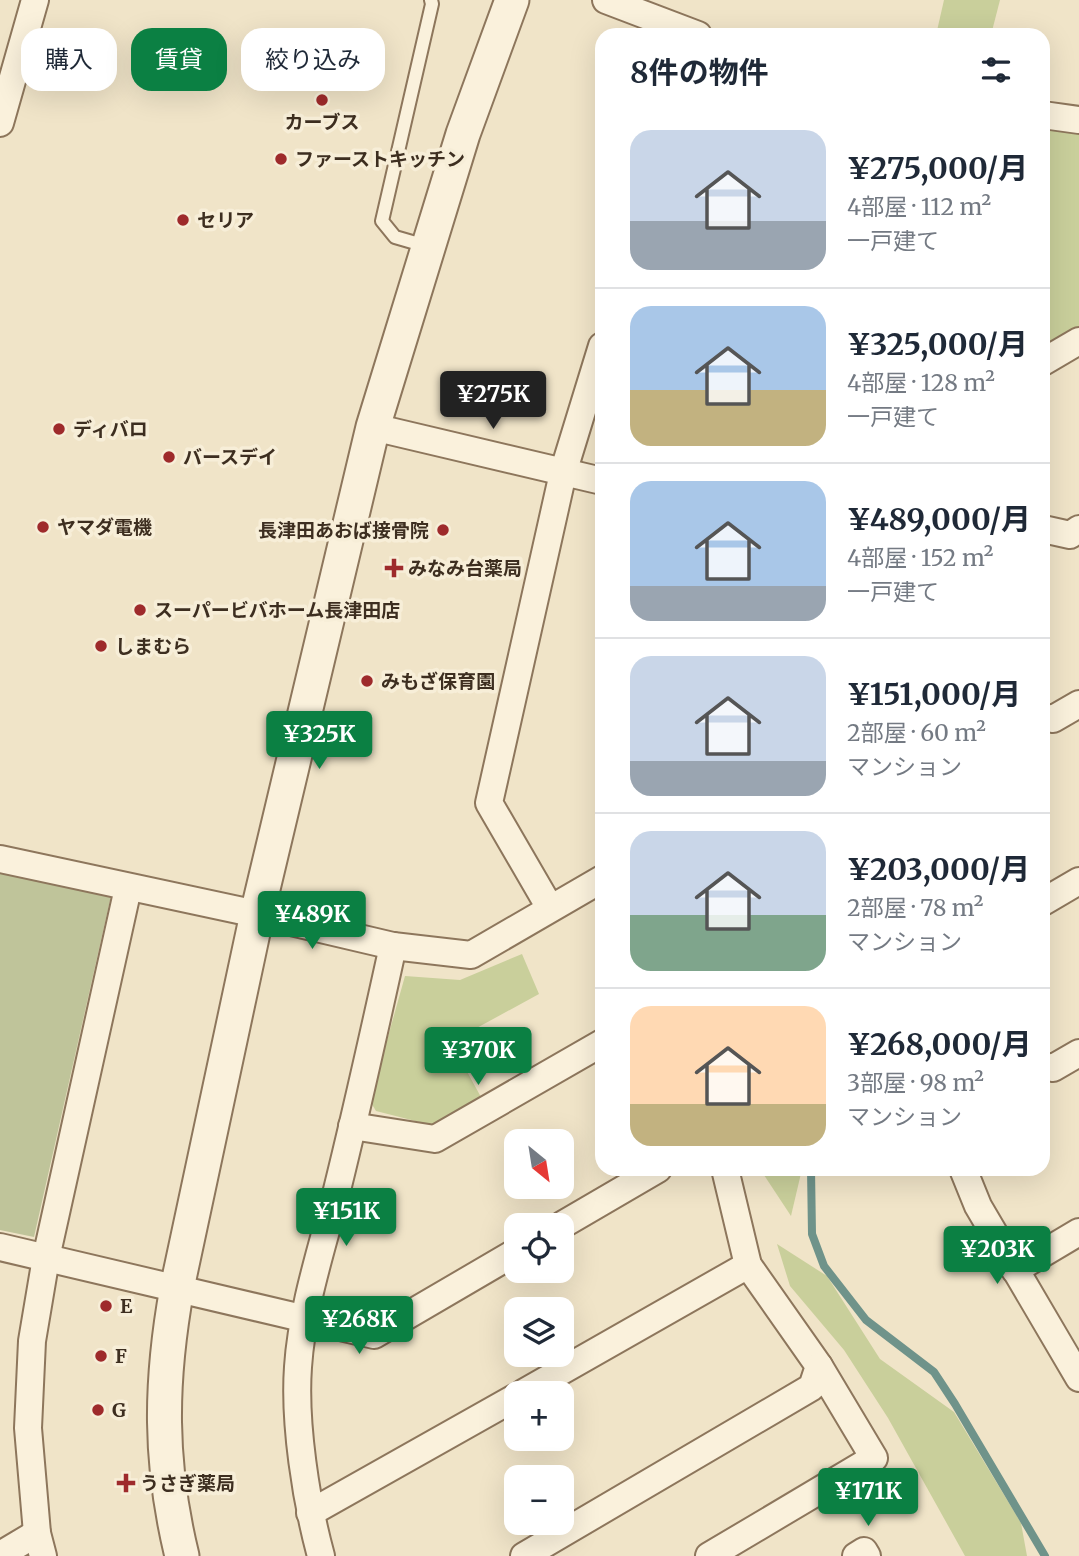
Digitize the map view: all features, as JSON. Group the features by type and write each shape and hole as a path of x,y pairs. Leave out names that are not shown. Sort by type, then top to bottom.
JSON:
{"street":[{"path":"0,123 35,0"},
{"path":"182,1556 171,1513 164,1455 163,1394 168,1337 177,1288 257,914 373,427 463,134 512,0"},
{"path":"607,0 679,28"},
{"path":"1050,116 1079,120"},
{"path":"1050,358 1079,341"},
{"path":"550,908 489,803 563,472 595,369"},
{"path":"373,427 595,479"},
{"path":"1050,531 1070,535 1079,529"},
{"path":"1050,719 1079,704"},
{"path":"0,859 393,946 471,955 595,883"},
{"path":"1050,898 1079,881"},
{"path":"0,1555 40,1545 28,1428 32,1341 46,1258 128,888"},
{"path":"321,1556 310,1513 297,1406 298,1365 304,1318 393,946"},
{"path":"352,1126 435,1139 595,1047"},
{"path":"1050,1067 1079,1053"},
{"path":"574,1218 645,1176"},
{"path":"709,1556 874,1458 819,1366 748,1265 726,1176"},
{"path":"966,1176 978,1206 1079,1378"},
{"path":"1015,1270 1079,1232"},
{"path":"0,1247 374,1335 504,1259"},
{"path":"544,1381 748,1265"},
{"path":"524,1556 812,1387 819,1366"},
{"path":"310,1513 504,1404"},
{"path":"856,1556 864,1551 867,1556"}],"lane":[{"path":"429,247 395,237 382,221 431,0"}],"green space":[{"path":"944,0 1000,0 993,28 938,28"},
{"path":"1050,129 1079,134 1079,329 1050,345"},
{"path":"0,867 111,896 34,1237 0,1230"},
{"path":"522,954 539,994 451,1042 482,1099 435,1126 376,1111 370,1101 405,976 460,980"},
{"path":"765,1176 800,1176 791,1216"},
{"path":"777,1244 827,1276 880,1359 954,1412 1021,1523 1027,1556 965,1556 888,1418 844,1350 790,1286"}],"waterway":[{"path":"811,1176 812,1234 824,1266 866,1320 934,1372 1045,1556"}],"place":[{"name":"カーブス","path":"322,100"},
{"name":"ファーストキッチン","path":"281,159"},
{"name":"セリア","path":"183,220"},
{"name":"ディバロ","path":"59,429"},
{"name":"バースデイ","path":"169,457"},
{"name":"ヤマダ電機","path":"43,527"},
{"name":"長津田あおば接骨院","path":"443,530"},
{"name":"みなみ台薬局","path":"394,568"},
{"name":"スーパービバホーム長津田店","path":"140,610"},
{"name":"しまむら","path":"101,646"},
{"name":"みもざ保育園","path":"367,681"},
{"name":"E","path":"106,1306"},
{"name":"F","path":"101,1356"},
{"name":"G","path":"98,1410"},
{"name":"うさぎ薬局","path":"126,1483"}]}
